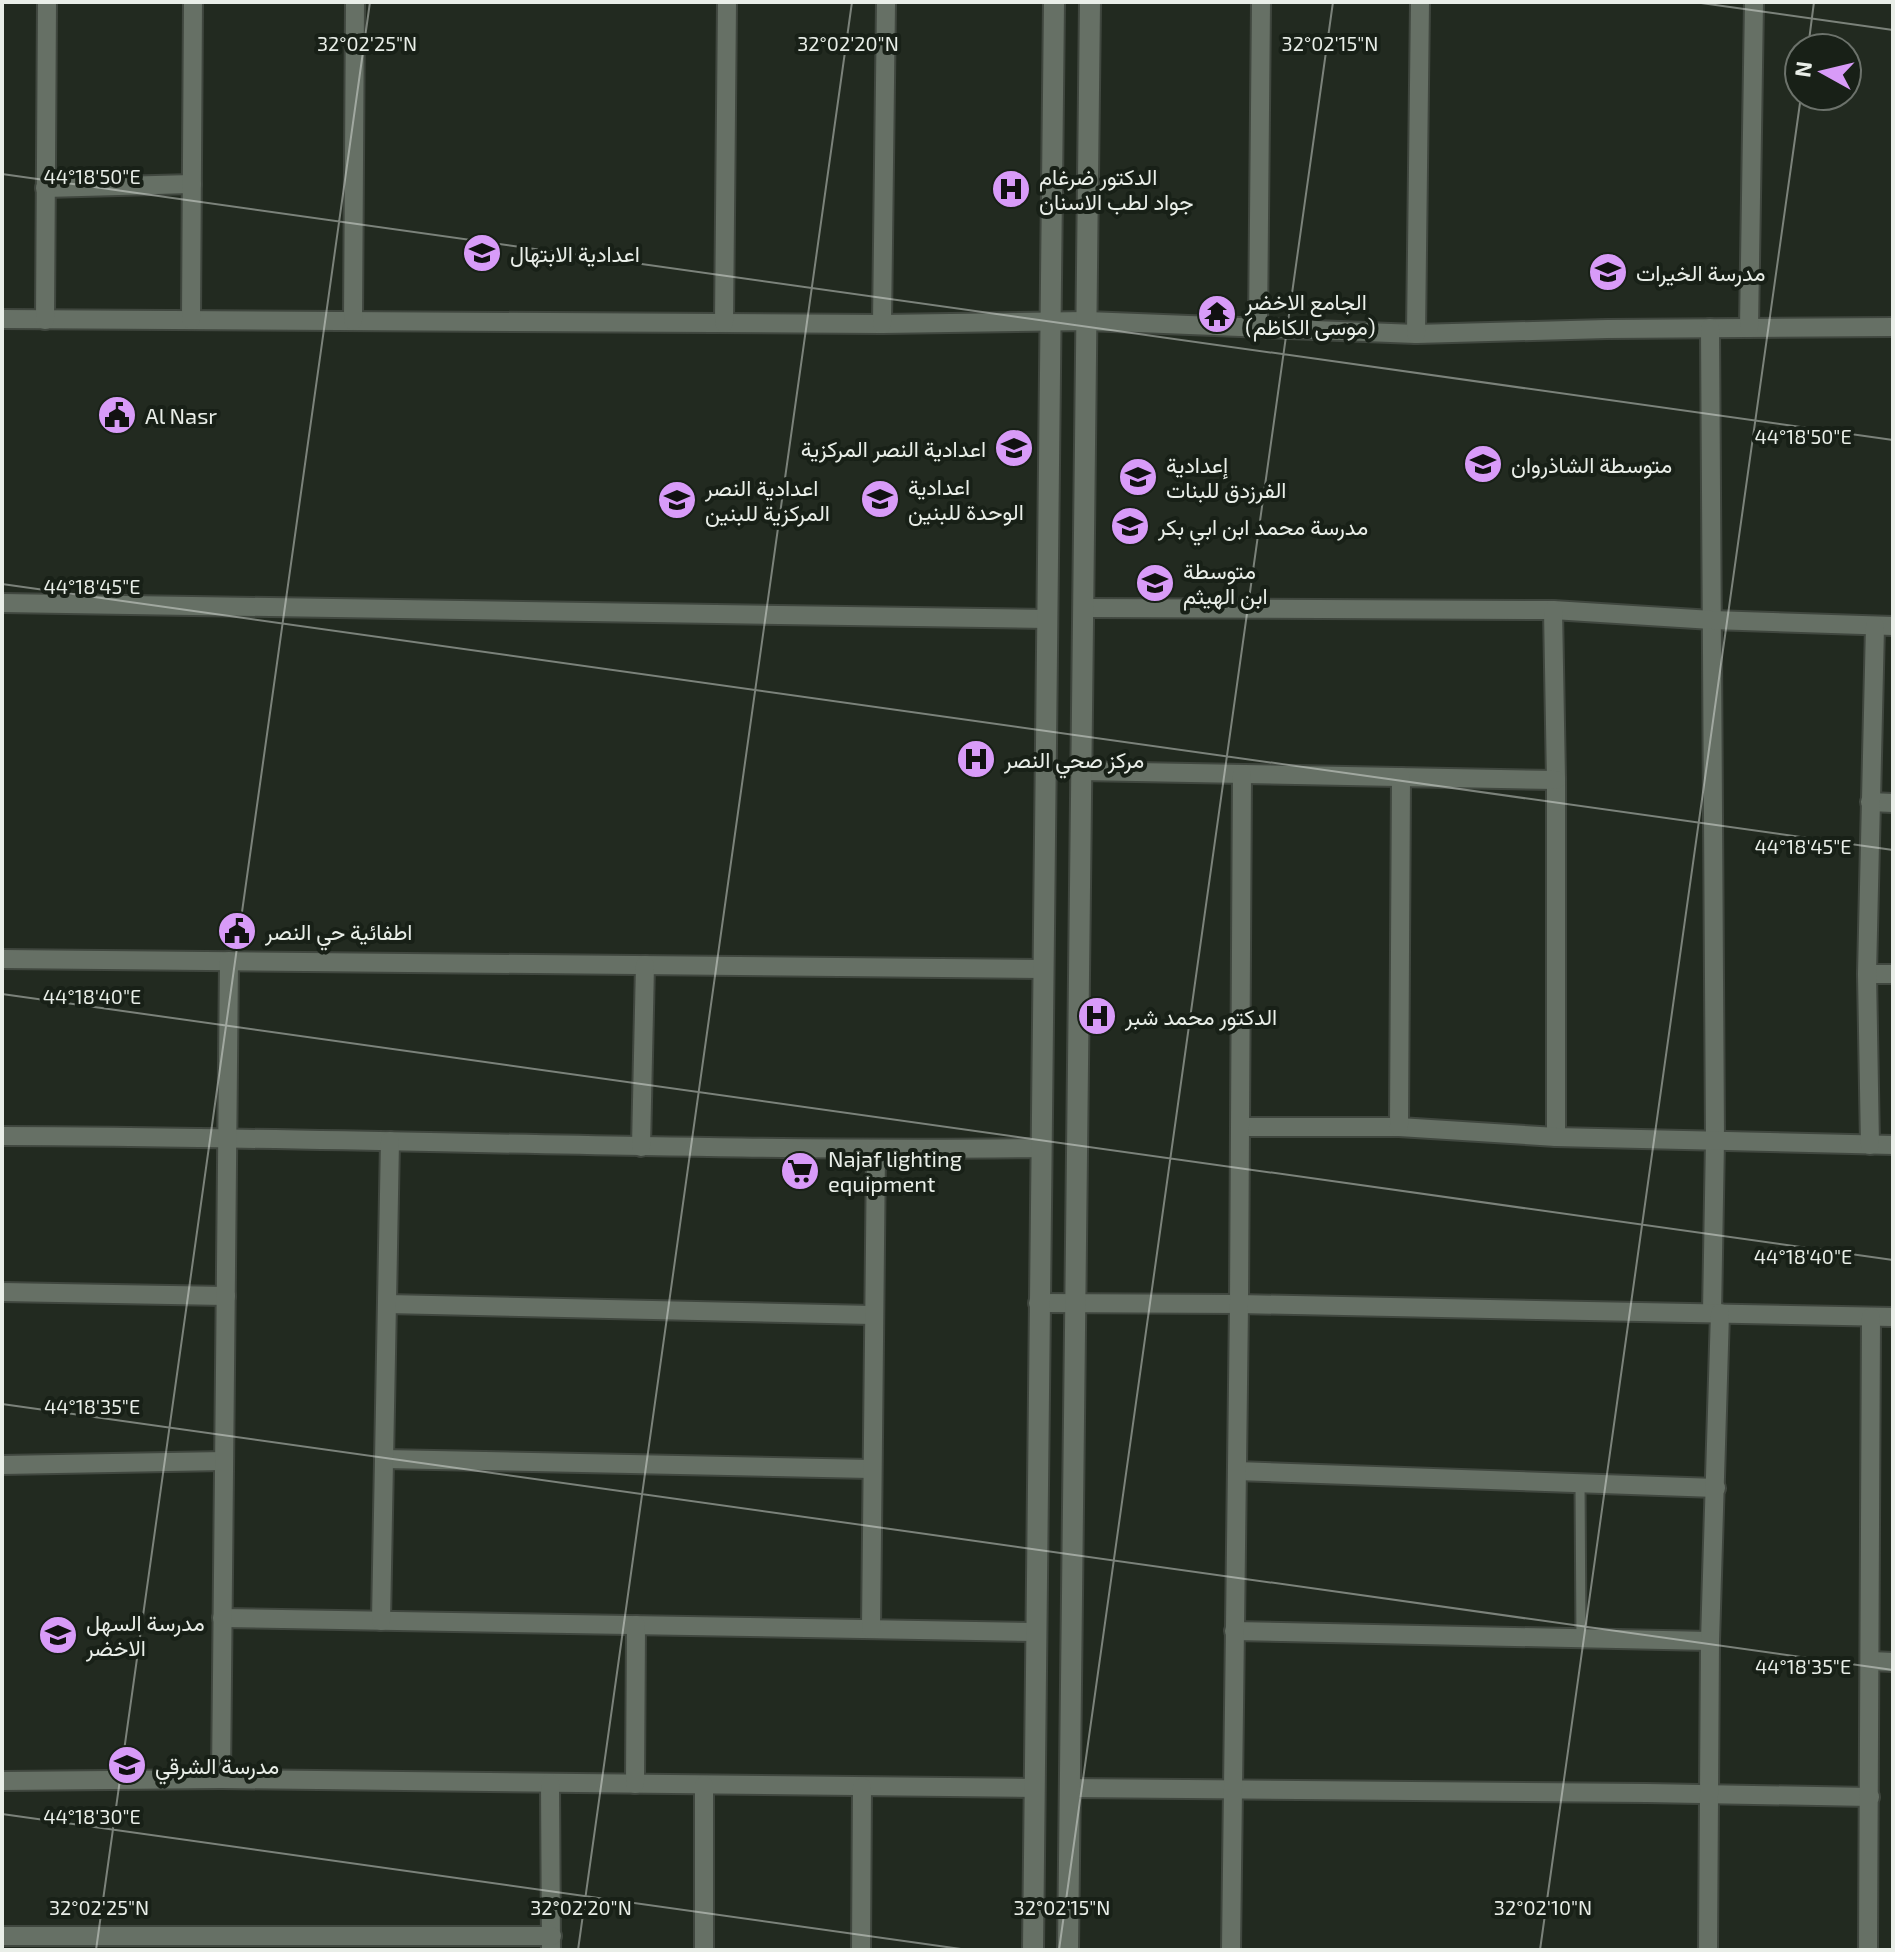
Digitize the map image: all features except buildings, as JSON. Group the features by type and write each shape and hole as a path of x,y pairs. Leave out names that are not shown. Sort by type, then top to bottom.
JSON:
{"street":[{"path":"45,320 47,2"},
{"path":"191,320 193,2"},
{"path":"353,321 355,2"},
{"path":"724,323 727,2"},
{"path":"882,324 886,2"},
{"path":"1033,1950 1054,2"},
{"path":"1068,1950 1090,2"},
{"path":"1258,328 1261,2"},
{"path":"1416,334 1420,2"},
{"path":"1749,328 1754,2"},
{"path":"45,188 192,184"},
{"path":"1051,274 1061,283 1070,284 1079,282 1087,275"},
{"path":"2,319 882,324 1087,321 1416,334 1893,327"},
{"path":"1708,1950 1710,1641 1716,1488 1710,328"},
{"path":"1050,375 1060,366 1069,365 1087,376"},
{"path":"2,603 1047,619"},
{"path":"1083,608 1553,610 1884,626 1870,802 1867,974 1870,1145"},
{"path":"1553,610 1556,1137"},
{"path":"1081,771 1556,780"},
{"path":"1231,1950 1242,774"},
{"path":"1399,1127 1401,777"},
{"path":"1870,802 1893,803"},
{"path":"2,959 1042,969"},
{"path":"221,1779 229,961"},
{"path":"641,1147 645,965"},
{"path":"1867,974 1893,974"},
{"path":"1240,1127 1399,1127 1556,1137 1893,1145"},
{"path":"2,1136 227,1137 876,1150 1040,1148"},
{"path":"381,1621 390,1141"},
{"path":"871,1629 876,1150"},
{"path":"1039,1250 1048,1257 1058,1259 1067,1256 1075,1247"},
{"path":"2,1292 226,1296"},
{"path":"1038,1303 1893,1317"},
{"path":"387,1304 872,1315"},
{"path":"1868,1950 1871,1317"},
{"path":"1038,1336 1047,1329 1056,1328 1065,1331 1074,1340"},
{"path":"384,1459 871,1469"},
{"path":"2,1465 224,1461"},
{"path":"1237,1471 1716,1488"},
{"path":"222,1618 1035,1632"},
{"path":"635,1784 636,1625"},
{"path":"1234,1631 1710,1641"},
{"path":"1871,1661 1893,1662"},
{"path":"2,1781 221,1779 1034,1788"},
{"path":"2,1936 552,1943 550,1783"},
{"path":"704,1785 704,1950"},
{"path":"861,1950 862,1787"},
{"path":"1070,1788 1870,1797"}],"lane":[{"path":"1580,1483 1581,1638"}],"place":[{"name":"الدكتور ضرغام جواد لطب الاسنان","path":"1011,189"},
{"name":"اعدادية الابتهال","path":"482,253"},
{"name":"مدرسة الخيرات","path":"1608,272"},
{"name":"الجامع الاخضر (موسى الكاظم)","path":"1217,314"},
{"name":"Al Nasr","path":"117,415"},
{"name":"اعدادية النصر المركزية","path":"1014,448"},
{"name":"متوسطة الشاذروان","path":"1483,464"},
{"name":"إعدادية الفرزدق للبنات","path":"1138,477"},
{"name":"اعدادية الوحدة للبنين","path":"880,499"},
{"name":"اعدادية النصر المركزية للبنين","path":"677,500"},
{"name":"مدرسة محمد ابن ابي بكر","path":"1130,526"},
{"name":"متوسطة ابن الهيثم","path":"1155,583"},
{"name":"مركز صحي النصر","path":"976,759"},
{"name":"اطفائية حي النصر","path":"237,931"},
{"name":"الدكتور محمد شبر","path":"1097,1016"},
{"name":"Najaf lighting equipment","path":"800,1171"},
{"name":"مدرسة السهل الاخضر","path":"58,1635"},
{"name":"مدرسة الشرقي","path":"127,1765"}]}
